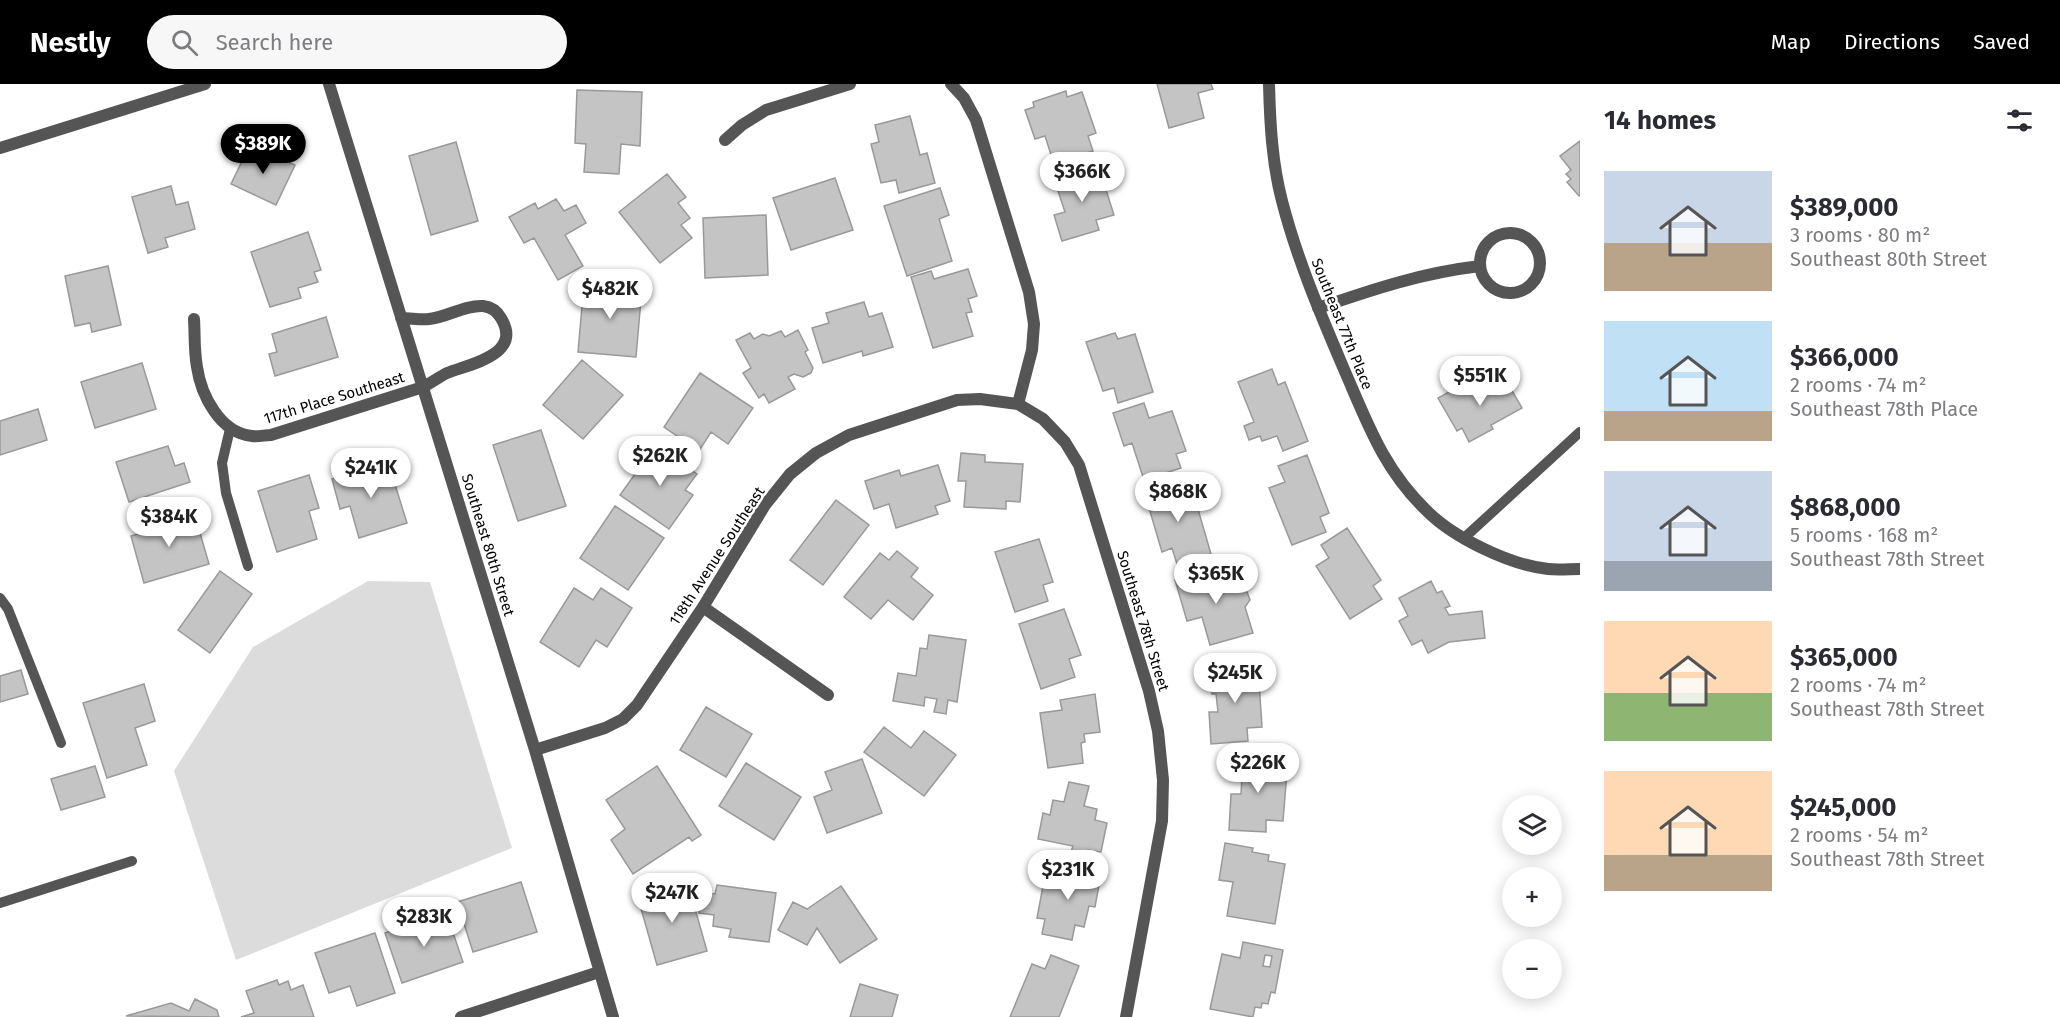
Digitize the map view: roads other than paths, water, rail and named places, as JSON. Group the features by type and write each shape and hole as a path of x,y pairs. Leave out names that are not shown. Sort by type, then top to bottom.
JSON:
{"street":[{"path":"0,148 205,84"},
{"name":"Southeast 80th Street","path":"329,84 535,750 613,1017"},
{"path":"725,140 742,125 766,110 850,84"},
{"path":"951,84 964,98 976,120 1029,292 1034,324 1032,350 1018,404"},
{"name":"Southeast 77th Place","path":"1269,84 1270,128 1281,199 1299,260 1377,446 1401,484 1428,513 1464,538"},
{"path":"1507,234 1516,234 1532,244 1539,261 1534,281 1526,288 1507,293 1488,284 1480,266 1484,248 1498,236 1507,234"},
{"path":"1318,308 1410,278 1443,270 1480,266"},
{"name":"117th Place Southeast","path":"230,429 251,436 271,435 423,387 444,374 489,359 501,349 506,337 497,311 485,306 471,307 430,319 402,318"},
{"path":"194,320 197,368 205,395 218,416 230,429"},
{"name":"118th Avenue Southeast","path":"535,750 605,728 622,719 637,705 703,607 765,505 790,474 816,453 849,435 957,400 980,399 1018,404"},
{"name":"Southeast 78th Street","path":"1018,404 1043,419 1065,442 1079,465 1149,691 1158,731 1163,780 1162,821 1126,1017"},
{"path":"1464,538 1508,560 1548,569 1580,569"},
{"path":"703,607 828,695"},
{"path":"461,1017 600,972"}],"lane":[{"path":"230,429 222,463 224,483 248,566"},
{"path":"1464,538 1580,432"},
{"path":"0,598 8,609 61,743"},
{"path":"0,903 132,861"}]}
